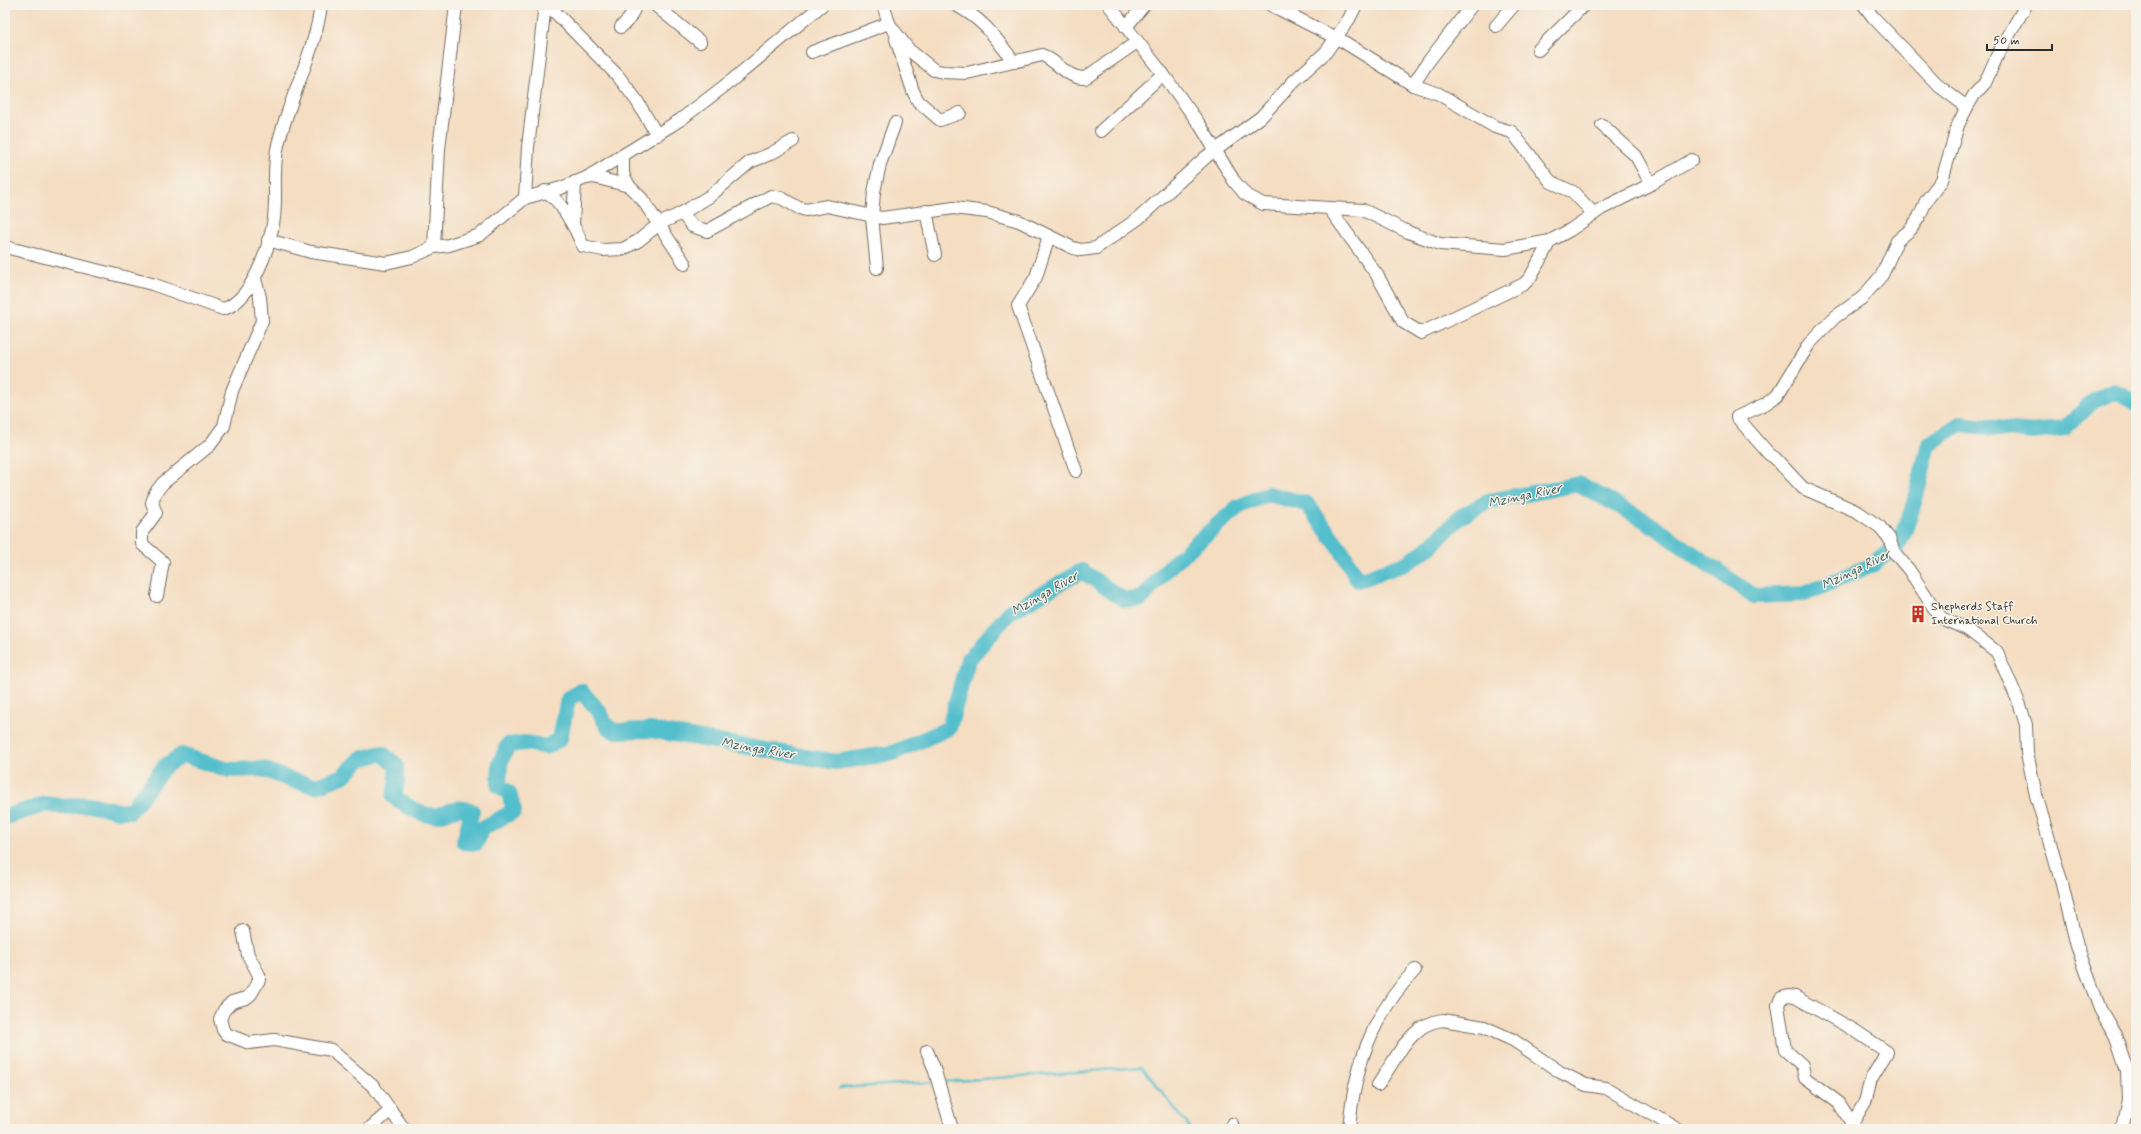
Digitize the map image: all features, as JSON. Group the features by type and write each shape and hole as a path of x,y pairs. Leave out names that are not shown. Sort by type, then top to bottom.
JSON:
{"street":[{"path":"5,247 152,284 223,309 233,306 255,279 268,240 274,218 275,166 278,145 321,5"},
{"path":"434,247 439,149 456,5"},
{"path":"525,198 528,147 545,5"},
{"path":"548,5 618,76 637,101 657,135"},
{"path":"621,27 629,20 636,5"},
{"path":"655,5 700,42"},
{"path":"268,240 311,252 386,263 412,257 434,247 449,245 484,232 525,198 585,179 657,135 730,81 822,5"},
{"path":"883,5 913,91 918,101 940,120 960,113"},
{"path":"956,5 968,10 990,29 1014,62"},
{"path":"1109,5 1163,74 1216,149 1234,181 1242,191 1254,199 1270,206 1364,210 1408,232 1440,244 1505,249 1550,241 1594,214 1651,184 1692,160"},
{"path":"1126,26 1144,5"},
{"path":"1271,5 1336,39 1413,85 1439,94 1495,127 1512,132 1551,182 1573,192 1594,214"},
{"path":"682,212 692,226 707,231 771,196 781,198 798,208 806,210 827,206 882,218 954,208 987,212 1019,221 1062,244 1081,250 1096,248 1104,244 1150,209 1216,149 1261,117 1294,81 1326,52 1336,39 1356,5"},
{"path":"1413,85 1428,62 1472,5"},
{"path":"1496,26 1514,5"},
{"path":"1538,50 1584,5"},
{"path":"1864,5 1873,17 1940,87 1967,107"},
{"path":"2026,5 1997,56 1985,83 1967,107 1958,125 1942,180 1926,201 1920,217 1911,229 1896,241 1882,275 1862,298 1836,318 1809,344 1778,395 1765,404 1737,416 1769,454 1775,458 1802,488 1858,512 1880,527 1889,538 1894,552 1910,570 1938,614 1944,619 1967,629 1996,652 2020,705 2026,725 2027,753 2036,795 2062,884 2077,946 2100,1009 2115,1035 2127,1071 2128,1099 2122,1129"},
{"path":"812,52 890,26"},
{"path":"890,26 909,50 924,64 934,70 943,72 967,73 1042,55 1072,75 1079,78 1085,78 1137,42"},
{"path":"1100,131 1163,74"},
{"path":"877,268 872,217 876,179 891,131 895,123"},
{"path":"1602,125 1636,156 1651,184"},
{"path":"545,191 554,198 574,225 583,246 603,250 623,249 638,241 659,224 710,196 750,162 770,154 793,141"},
{"path":"623,155 623,174 629,186 637,192 685,264"},
{"path":"585,179 629,186"},
{"path":"574,225 575,197 585,179"},
{"path":"575,197 585,179"},
{"path":"1329,208 1377,275 1403,322 1421,333 1524,284 1530,278 1550,241"},
{"path":"926,211 935,254"},
{"path":"1049,236 1036,277 1018,306 1076,471"},
{"path":"157,596 162,562 142,544 142,532 156,513 152,503 155,493 162,483 210,445 224,426 232,391 262,321 260,297 255,279"},
{"path":"243,931 248,955 258,974 259,980 251,994 246,998 232,1002 224,1010 220,1019 223,1030 226,1034 250,1043 274,1040 331,1050 374,1087 404,1129"},
{"path":"1349,1129 1360,1062 1365,1047 1386,1006 1401,984 1415,970"},
{"path":"1783,997 1795,997 1849,1027 1887,1052 1871,1080 1865,1102 1850,1126 1839,1103 1805,1078 1802,1065 1786,1050 1778,1005 1783,997"},
{"path":"1378,1085 1403,1046 1413,1035 1422,1027 1433,1022 1443,1020 1484,1028 1513,1040 1560,1072 1586,1085 1606,1088 1677,1129"},
{"path":"926,1051 934,1068 952,1129"},
{"path":"2127,1071 2136,1082"},
{"path":"369,1129 391,1110"}],"waterway":[{"name":"Mzinga River","path":"5,817 46,804 64,807 90,804 118,811 130,811 165,766 182,755 229,770 263,769 291,780 316,786 343,776 360,759 382,753 396,765 397,781 394,797 414,810 425,814 437,815 461,808 472,811 464,842 476,843 483,828 514,811 509,793 499,786 500,763 508,745 526,743 546,747 560,739 568,699 581,691 599,711 607,726 614,731 650,730 836,762 893,753 949,728 968,660 1010,612 1082,571 1124,600 1141,599 1172,564 1238,507 1268,494 1307,504 1342,551 1358,580 1405,564 1430,547 1460,517 1489,501 1579,484 1646,521 1754,596 1805,594 1874,564 1886,554 1894,552 1901,540 1911,513 1929,444 1960,424 2032,432 2065,428 2090,403 2115,391 2136,403"},
{"path":"942,1082 1142,1067 1191,1129"},
{"path":"839,1088 935,1082"}],"place":[{"name":"Shepherds Staff International Church","path":"1918,614"}]}
